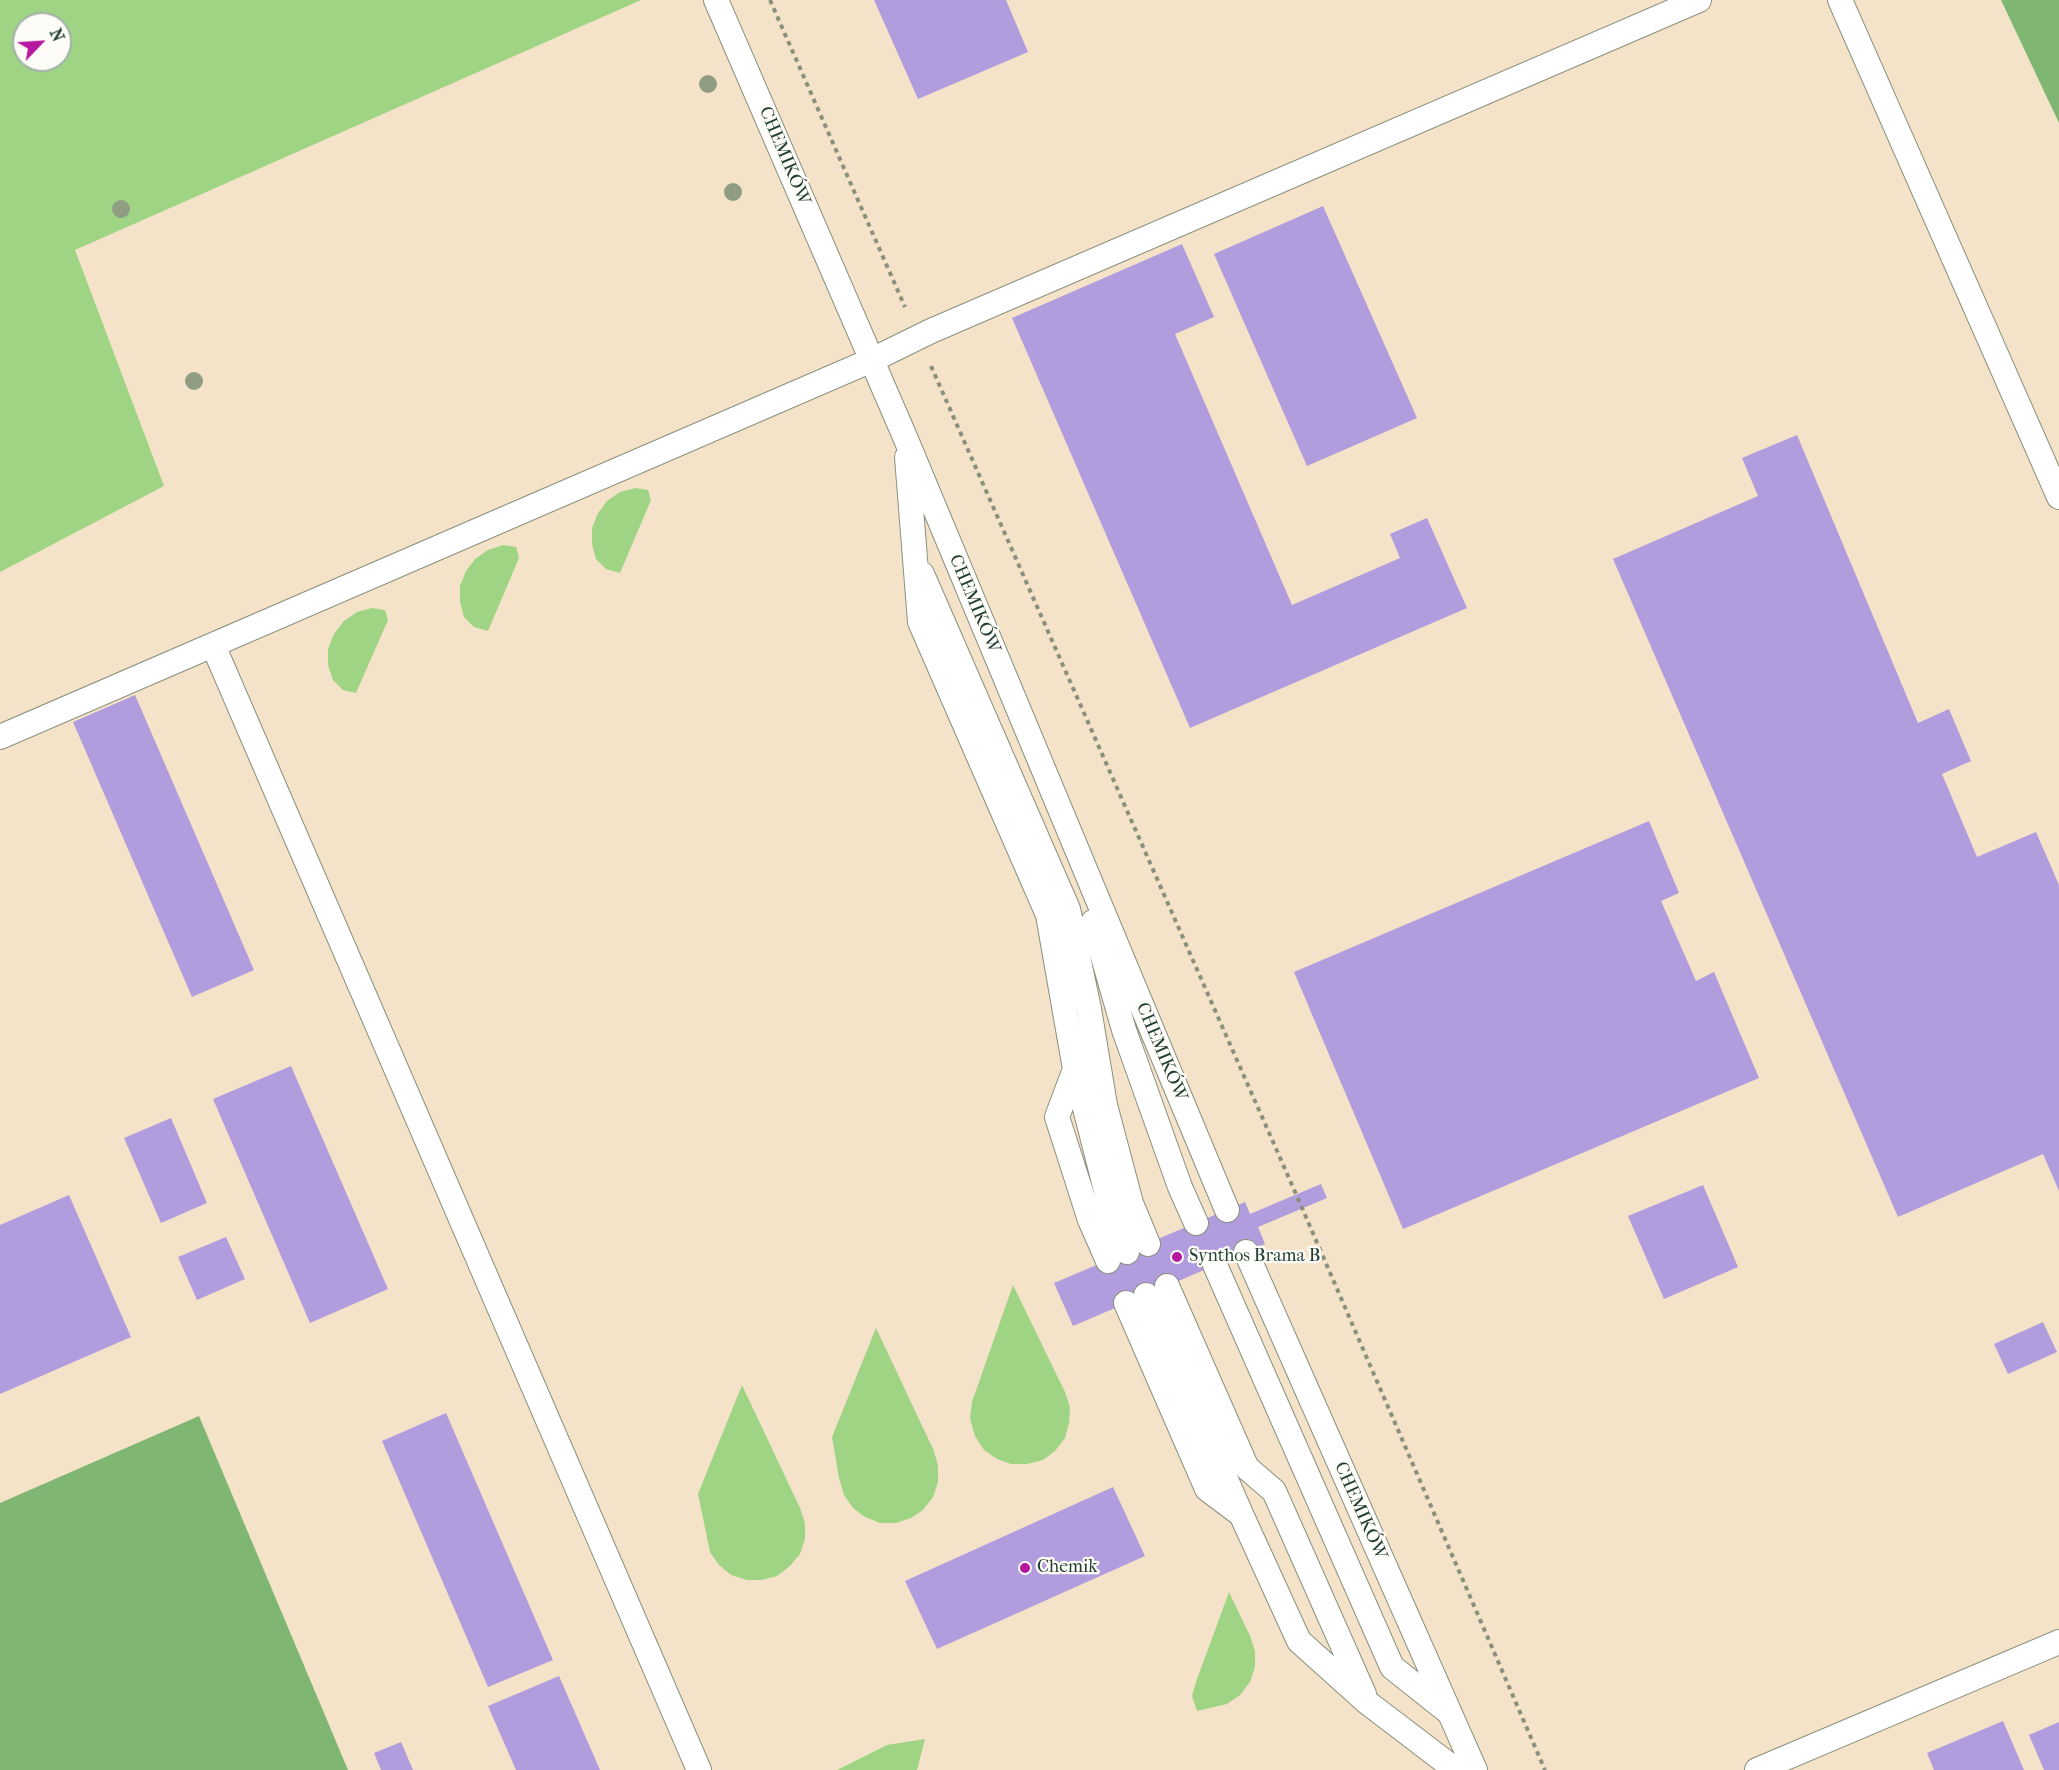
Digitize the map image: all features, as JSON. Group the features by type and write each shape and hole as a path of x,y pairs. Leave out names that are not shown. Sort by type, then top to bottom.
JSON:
{"lane":[{"name":"CHEMIKÓW","path":"716,0 905,437 1227,1210"},
{"path":"0,737 1699,0"},
{"path":"1840,0 2059,497"},
{"path":"905,437 914,555 920,622 1048,915 1075,1069 1057,1117 1090,1220 1128,1252 1131,1203 1105,1105 1089,1009 1068,909 914,555"},
{"path":"964,579 968,619 1091,916 1124,1030 1180,1187 1196,1223"},
{"path":"213,645 699,1770"},
{"name":"CHEMIKÓW","path":"1246,1252 1475,1770"},
{"path":"1215,1265 1392,1667 1450,1714"},
{"path":"1368,1703 1274,1491 1246,1468 1146,1295 1299,1641 1368,1703 1456,1770"},
{"path":"1757,1770 2059,1642"}],"path":[{"path":"770,0 1301,1205 1545,1770"}],"green space":[{"path":"0,0 641,0 75,250 164,486 0,572"},
{"path":"2001,0 2059,0 2059,123"},
{"path":"635,488 648,490 651,500 620,573 606,569 596,559 592,544 592,528 598,513 607,501 620,492"},
{"path":"503,545 516,547 519,558 488,631 474,627 464,617 460,602 460,586 466,571 475,559 488,550"},
{"path":"372,608 385,610 388,620 356,693 343,690 333,680 328,665 328,649 334,634 344,621 357,612"},
{"path":"1013,1285 1065,1392 1070,1407 1065,1438 1055,1451 1043,1460 1027,1464 1011,1464 997,1459 984,1450 975,1436 970,1419 972,1402"},
{"path":"876,1328 934,1451 938,1466 938,1482 933,1497 923,1510 911,1518 896,1523 880,1523 865,1517 853,1508 844,1495 832,1437"},
{"path":"742,1385 805,1523 805,1539 800,1554 777,1576 762,1580 747,1580 731,1575 719,1565 710,1552 698,1494"},
{"path":"199,1416 348,1770 0,1770 0,1503"},
{"path":"1229,1592 1250,1636 1255,1651 1255,1667 1250,1682 1240,1695 1227,1704 1197,1711 1192,1696"},
{"path":"925,1739 917,1770 837,1770 887,1745"}],"building":[{"path":"874,0 1006,0 1028,52 918,99"},
{"path":"1323,206 1417,418 1307,466 1214,254"},
{"path":"1182,244 1214,317 1175,334 1292,605 1400,558 1390,534 1427,518 1467,608 1190,728 1012,318"},
{"path":"1797,435 1918,723 1949,709 1971,761 1942,774 1977,857 2036,832 2059,885 2059,1191 2043,1154 1898,1217 1613,559 1758,496 1742,458"},
{"path":"135,695 254,970 192,997 73,722"},
{"path":"1649,821 1679,893 1661,901 1696,981 1714,972 1759,1078 1403,1229 1294,972"},
{"path":"291,1066 388,1289 310,1323 213,1099"},
{"path":"171,1118 207,1203 161,1223 124,1138"},
{"name":"Synthos Brama B","path":"1321,1184 1327,1198 1258,1227 1265,1244 1073,1326 1054,1283 1245,1202 1250,1214"},
{"path":"1703,1185 1738,1267 1664,1299 1628,1216"},
{"path":"69,1195 131,1337 0,1394 0,1225"},
{"path":"226,1237 245,1279 197,1300 178,1257"},
{"path":"2043,1322 2057,1352 2008,1374 1994,1344"},
{"path":"446,1413 553,1660 488,1687 382,1441"},
{"name":"Chemik","path":"1113,1487 1145,1556 937,1649 905,1581"},
{"path":"559,1676 600,1770 516,1770 488,1706"},
{"path":"2003,1721 2024,1770 1934,1770 1927,1753"},
{"path":"2059,1722 2059,1770 2044,1770 2029,1735"},
{"path":"401,1742 413,1770 381,1770 374,1753"}],"place":[{"name":"Synthos Brama B","path":"1177,1257"},
{"name":"Chemik","path":"1025,1568"}]}
